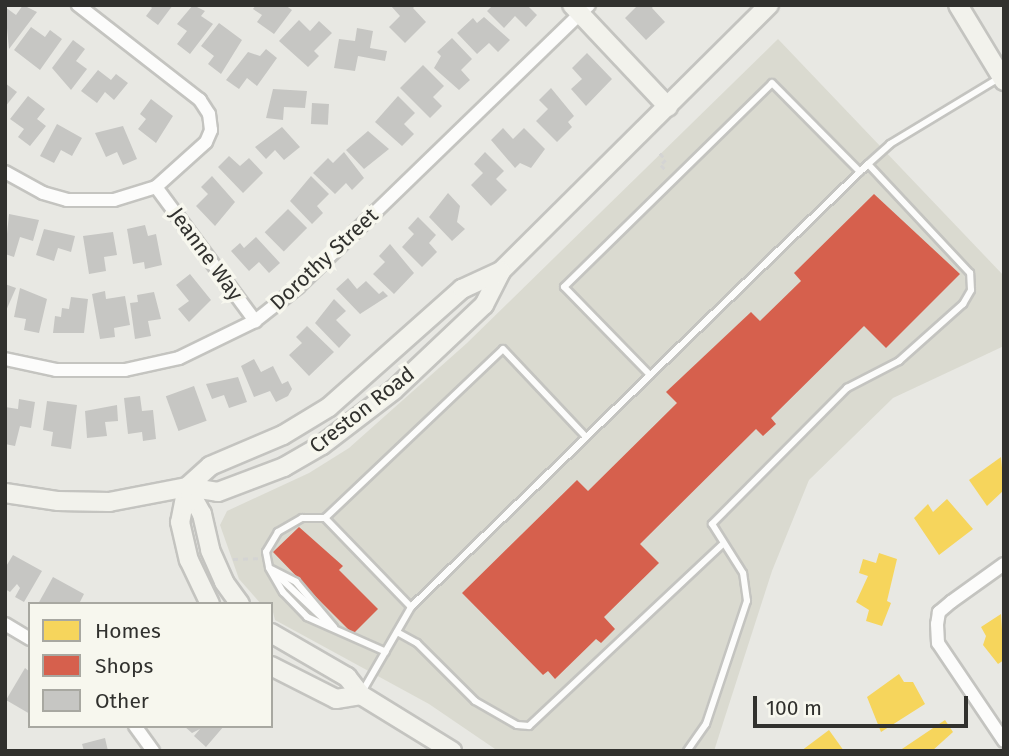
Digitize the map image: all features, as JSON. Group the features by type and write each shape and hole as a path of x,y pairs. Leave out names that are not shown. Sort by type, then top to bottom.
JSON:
{"main road":[{"name":"Creston Road","path":"5,494 58,501 110,502 187,487 227,489 284,467 322,445 394,390 484,305 501,271 769,5"},
{"path":"958,5 1002,79"},
{"path":"580,8 668,107"},
{"name":"Creston Road","path":"187,487 209,466 250,452 329,407 462,289 501,271"},
{"path":"187,487 180,522 189,559 209,602"},
{"path":"187,487 202,514 210,550 225,582 239,602"},
{"path":"273,634 347,677 360,695 447,749"},
{"path":"273,667 336,699 360,695"}],"street":[{"path":"5,172 43,193 67,200 114,200 156,187 206,142 211,130 209,114 184,87 78,5"},
{"name":"Dorothy Street","path":"5,359 56,370 125,370 179,358 255,321 298,287 580,8"},
{"name":"Jeanne Way","path":"156,187 255,321"},
{"path":"1004,564 939,612 937,624 938,643 1004,741"},
{"path":"5,624 28,638"},
{"path":"136,728 153,751"}],"lane":[{"path":"360,695 411,607 868,164 890,144 1002,79"},
{"path":"650,375 564,286 772,83 860,172"},
{"path":"687,751 706,724 747,601 743,573 722,544 712,524 847,388 899,361 963,304 971,290 970,273 868,164"},
{"path":"386,652 307,617 283,592 270,568 266,552 278,532 302,518 325,518 503,349 586,437"},
{"path":"325,518 411,607"},
{"path":"397,632 416,643 475,701 517,725 529,726 722,544"},
{"path":"270,568 296,582 335,629"}],"path":[{"path":"660,153 666,160 661,165 675,178"},
{"path":"233,559 264,558"}],"shaded area":[{"path":"778,39 1004,276 1004,346 893,398 809,480 772,571 714,751 498,751 429,704 275,620 273,602 259,602 239,579 220,525 227,511 309,473 349,448 467,343"}],"building: Homes":[{"path":"1001,457 1004,490 987,506 969,480"},
{"path":"947,499 973,529 939,555 914,518 928,504 933,512"},
{"path":"879,553 897,559 887,601 891,603 882,626 866,621 869,610 856,602 868,576 859,573 863,559 876,563"},
{"path":"1001,614 1004,660 998,664 983,645 986,636 981,627"},
{"path":"899,674 904,682 913,682 925,704 881,732 867,697"},
{"path":"945,720 953,732 932,751 899,751"},
{"path":"829,730 844,751 801,751"}],"building: Shops":[{"path":"874,194 960,274 886,348 864,326 771,418 776,424 763,436 756,429 640,544 659,563 604,617 615,629 601,643 596,639 555,679 548,671 543,675 462,593 577,480 588,491 677,403 666,392 751,312 760,321 801,281 794,273"},
{"path":"299,527 343,566 339,570 378,609 353,634 314,595 302,606 291,595 303,583 273,552"}],"building: Other":[{"path":"23,5 37,12 9,49 5,7 16,15"},
{"path":"149,5 173,5 158,25 146,16 152,8"},
{"path":"193,5 205,11 201,16 213,24 190,54 177,44 187,31 177,24"},
{"path":"256,5 285,5 292,10 274,34 257,22 262,15 253,9"},
{"path":"416,5 413,8 426,22 405,43 389,27 400,16 391,6"},
{"path":"493,5 527,5 537,15 526,27 515,16 504,28 487,11"},
{"path":"638,5 654,5 652,8 665,22 646,40 625,18"},
{"path":"484,17 510,40 498,52 489,43 477,54 457,33 473,18 477,23"},
{"path":"299,20 310,31 319,21 332,33 314,51 319,56 308,67 279,41"},
{"path":"219,23 242,40 221,74 208,64 214,56 201,46"},
{"path":"31,27 45,37 50,30 62,39 40,70 14,50"},
{"path":"357,28 373,31 370,48 387,51 385,61 358,56 355,71 334,68 339,39 355,41"},
{"path":"452,38 472,59 461,70 470,80 459,90 434,68 441,56 437,52"},
{"path":"73,40 85,49 76,61 87,69 71,90 52,68"},
{"path":"266,49 277,58 257,86 247,78 239,89 226,80 248,52 260,56"},
{"path":"587,53 612,79 586,106 571,89 582,79 572,68"},
{"path":"423,65 444,86 433,97 442,106 430,118 400,88"},
{"path":"98,70 111,80 116,74 128,83 114,100 105,92 97,103 81,91"},
{"path":"5,83 17,92 5,107"},
{"path":"551,88 574,116 568,122 572,127 557,142 536,121 548,109 539,100"},
{"path":"273,89 307,91 305,108 284,107 283,120 266,118"},
{"path":"28,96 45,109 37,119 46,126 30,146 18,137 24,129 10,119"},
{"path":"398,96 415,113 404,124 414,134 402,146 375,122"},
{"path":"151,99 173,116 156,143 138,129 146,119 140,114"},
{"path":"312,103 329,104 328,125 311,124"},
{"path":"57,124 82,138 72,156 61,150 54,163 40,156"},
{"path":"123,126 137,159 123,165 117,152 106,157 95,133"},
{"path":"282,127 300,147 284,160 275,150 266,159 255,147"},
{"path":"503,128 513,139 524,128 545,149 531,168 520,163 515,168 491,140"},
{"path":"368,131 389,149 364,169 346,150"},
{"path":"344,152 364,178 352,190 346,183 335,194 313,173 328,158 333,163"},
{"path":"485,152 504,171 496,179 507,190 491,206 471,185 483,173 474,164"},
{"path":"229,156 240,166 249,158 263,173 243,193 218,167"},
{"path":"212,176 235,202 215,226 196,206 208,194 201,187"},
{"path":"311,176 329,194 317,206 323,213 312,224 290,201"},
{"path":"448,193 460,206 457,222 465,229 452,241 429,217"},
{"path":"288,209 307,228 284,251 265,232"},
{"path":"9,214 39,220 33,241 20,237 14,257 5,254"},
{"path":"418,217 436,235 429,243 437,252 422,267 402,247 414,234 408,228"},
{"path":"145,225 148,236 156,234 162,265 145,269 144,262 133,264 127,229"},
{"path":"44,229 75,236 71,252 58,248 54,261 36,255"},
{"path":"113,232 117,255 104,257 106,271 89,274 83,236"},
{"path":"256,237 280,263 269,273 259,262 249,271 231,251 240,243 244,248"},
{"path":"390,244 414,273 394,294 373,274 385,262 379,256"},
{"path":"190,274 211,300 189,322 178,309 189,301 176,285"},
{"path":"348,278 357,289 366,281 379,294 383,291 388,296 360,314 336,289"},
{"path":"5,284 16,288 5,313"},
{"path":"20,288 47,299 39,333 24,330 26,319 14,317"},
{"path":"105,291 106,299 125,296 130,325 114,328 115,337 100,339 92,294"},
{"path":"154,292 161,319 148,321 151,336 135,339 130,303 138,302 137,295"},
{"path":"71,297 88,299 84,333 53,333 55,316 61,317 62,308 69,309"},
{"path":"334,299 346,311 336,320 351,335 339,348 315,323"},
{"path":"307,326 334,352 309,376 289,355 302,343 296,337"},
{"path":"254,359 261,372 273,366 282,384 288,381 292,389 288,396 276,402 270,391 254,397 241,366"},
{"path":"238,377 247,402 229,408 224,395 212,399 206,384"},
{"path":"194,386 207,421 178,431 166,396"},
{"path":"140,396 142,411 153,410 156,439 143,441 142,432 128,434 124,398"},
{"path":"19,399 35,402 31,428 20,426 15,446 5,444 5,407 18,409"},
{"path":"47,401 77,405 71,449 51,446 53,432 43,430"},
{"path":"117,405 118,421 105,422 107,436 87,438 85,411"},
{"path":"13,555 42,571 24,602 15,597 20,588 17,584 10,592 5,589 5,568"},
{"path":"53,577 84,594 80,602 39,602"},
{"path":"25,668 28,670 28,713 6,700"},
{"path":"186,728 222,728 206,747 194,736 200,729 192,733"},
{"path":"105,738 108,751 84,751 82,744"}]}
